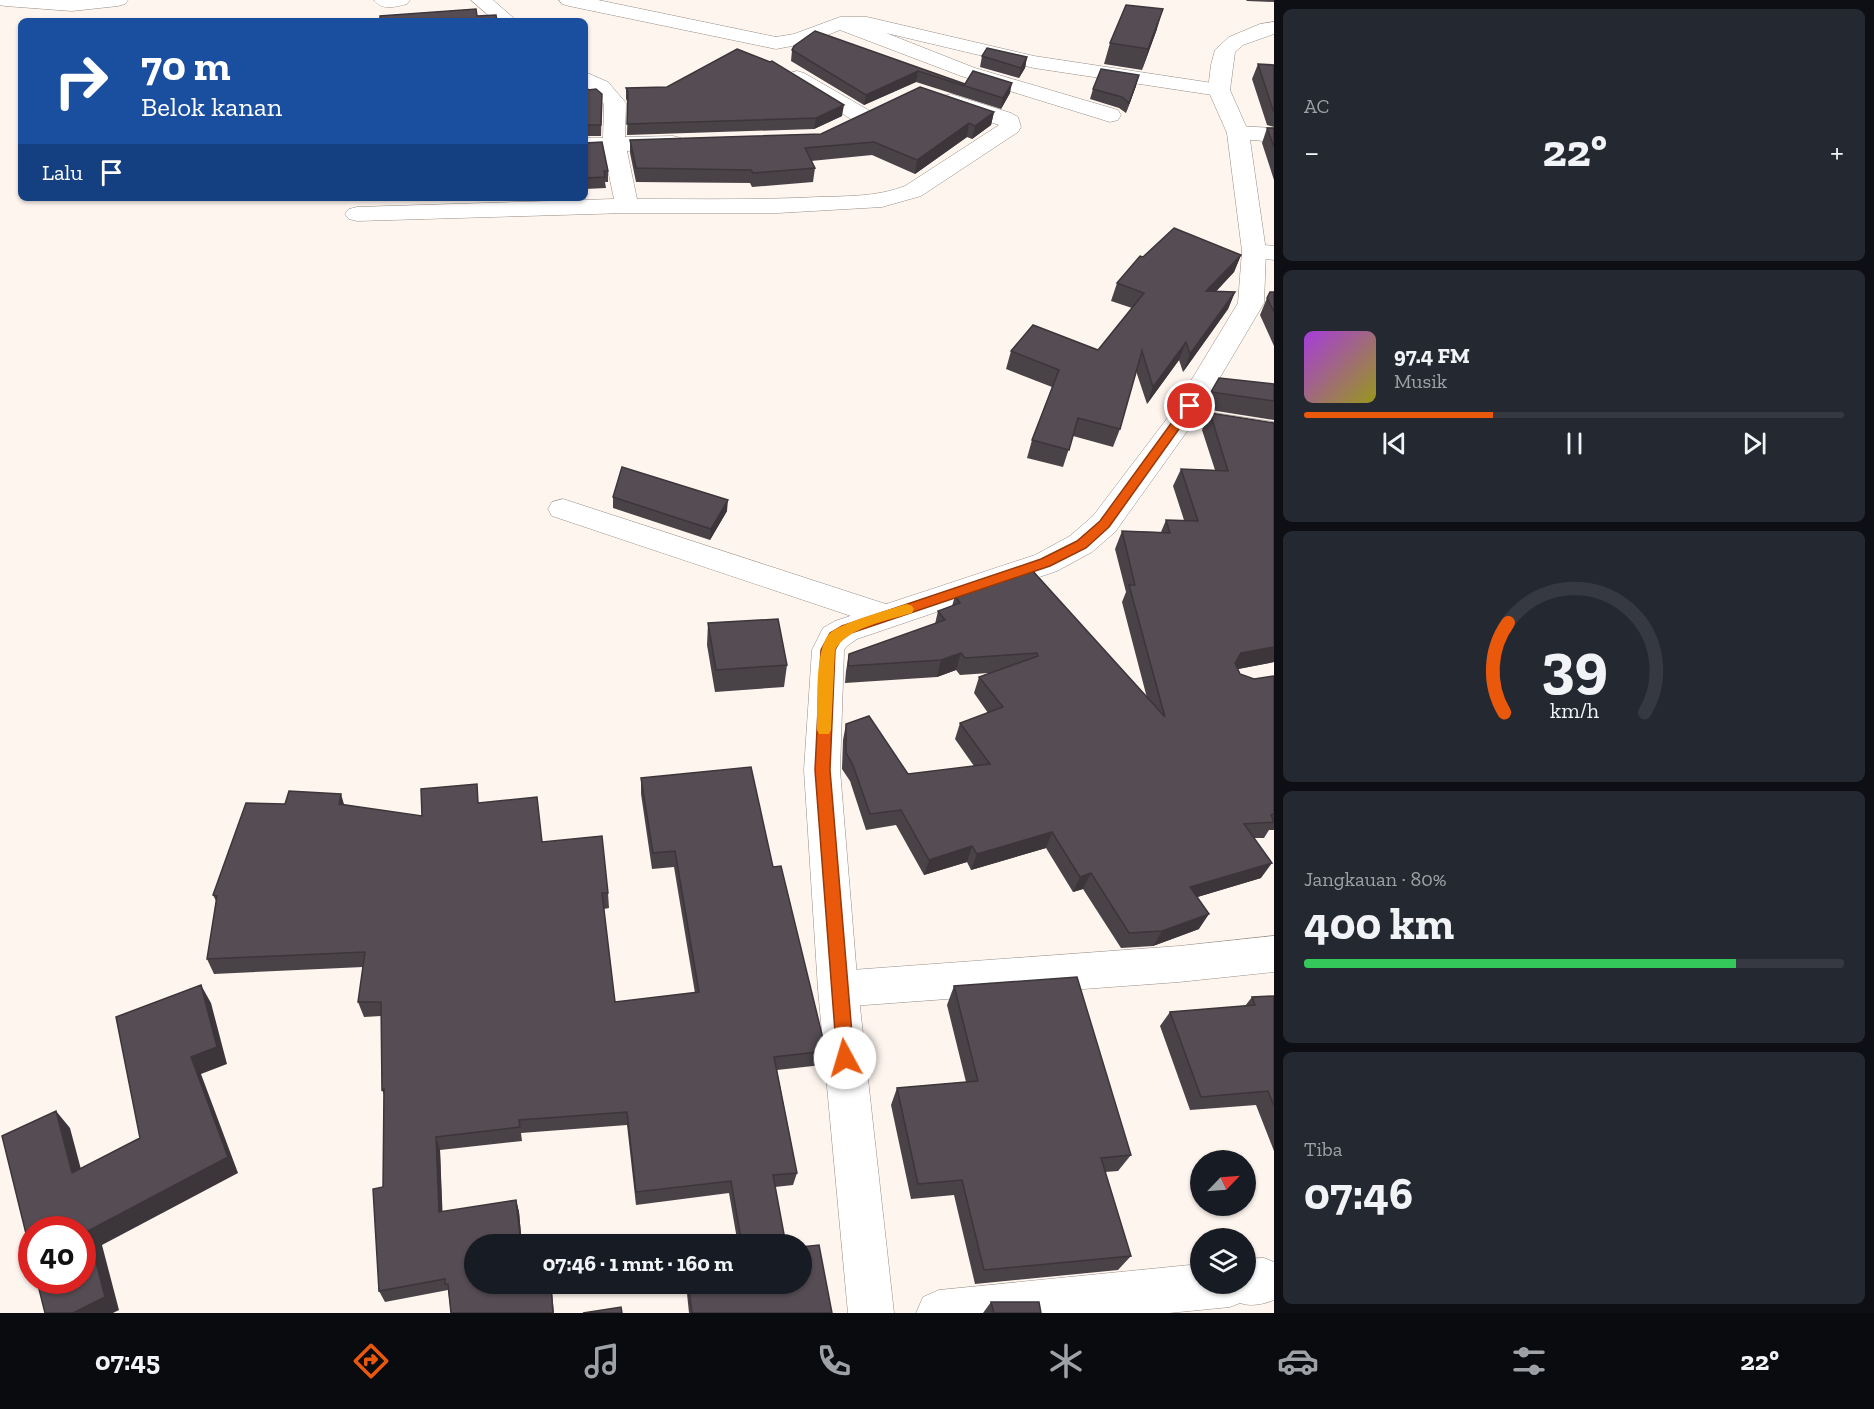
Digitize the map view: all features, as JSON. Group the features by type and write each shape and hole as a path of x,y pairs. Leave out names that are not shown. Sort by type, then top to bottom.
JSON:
{"street":[{"path":"5,0 72,5 118,0"},
{"path":"384,0 386,2 400,0"},
{"path":"481,0 503,18"},
{"path":"569,0 769,42 796,39 840,23 867,23 1034,62 1219,90"},
{"path":"840,23 968,72 1110,115"},
{"path":"871,1313 838,989 822,770 828,650 835,637 846,630 1046,563 1081,544 1104,524 1183,417 1251,303 1264,252 1238,134 1219,90 1221,65 1225,50 1236,41 1267,28 1274,28"},
{"path":"796,39 777,64 862,116"},
{"path":"588,80 600,87 615,104 614,144 627,206"},
{"path":"357,214 627,206 805,205 900,197 913,191 1010,127 1010,122 1003,118 932,94"},
{"path":"840,128 884,105"},
{"path":"1238,134 1274,135"},
{"path":"588,145 696,142"},
{"path":"1183,417 1274,431"},
{"path":"563,509 887,616"},
{"path":"838,989 1179,964 1274,954"},
{"path":"939,1313 1190,1288"}],"building":[{"path":"1126,5 1163,9 1148,49 1110,43"},
{"path":"476,9 477,16 496,15 496,18 380,18 380,16"},
{"path":"815,31 965,84 973,71 1012,83 1003,98 918,71 866,95 792,50 794,46"},
{"path":"987,48 1027,57 1021,68 982,56"},
{"path":"737,49 772,61 844,105 816,118 627,124 628,92 626,88 667,87"},
{"path":"1258,64 1274,65 1274,111 1273,110"},
{"path":"1101,69 1139,75 1129,103 1122,97 1093,89"},
{"path":"920,87 994,112 975,126 969,123 917,160 874,142 805,148 815,168 753,173 751,170 636,168 630,140 821,134"},
{"path":"596,89 602,94 601,125 588,125 588,90"},
{"path":"1267,128 1274,128 1274,147"},
{"path":"602,142 608,171 604,171 605,177 588,178 588,143"},
{"path":"1174,228 1241,255 1206,291 1235,292 1190,354 1186,342 1153,387 1142,351 1120,429 1078,418 1069,450 1032,440 1059,370 1011,351 1033,325 1098,350 1144,293 1117,283 1140,256 1143,257"},
{"path":"1270,292 1274,292 1274,312 1267,298"},
{"path":"1219,378 1274,384 1274,401 1211,392"},
{"path":"1210,413 1274,423 1274,647 1241,653 1235,663 1240,674 1254,679 1274,676 1274,814 1271,815 1274,822 1244,824 1272,863 1190,887 1209,914 1162,931 1129,933 1091,873 1080,877 1052,832 977,854 972,846 929,860 901,810 870,814 853,765 846,753 846,724 869,716 908,774 990,764 960,723 1003,707 979,677 1038,656 1037,653 965,658 961,653 941,660 848,666 849,654 945,620 938,611 960,603 955,596 1030,568 1165,717 1129,585 1135,585 1122,531 1170,533 1166,520 1198,521 1181,469 1228,471"},
{"path":"622,467 728,500 711,529 613,497"},
{"path":"778,619 787,665 716,670 708,623"},
{"path":"751,767 773,867 781,866 826,1051 774,1057 797,1173 773,1175 784,1234 740,1234 731,1181 636,1192 627,1112 519,1120 520,1127 436,1137 439,1212 516,1200 520,1234 464,1234 464,1294 552,1294 553,1313 451,1313 448,1284 445,1284 445,1279 379,1291 373,1189 383,1187 384,1089 382,1090 381,1002 358,1002 365,952 207,959 217,896 213,895 246,803 285,804 289,791 341,794 339,804 422,816 421,789 477,784 478,803 537,797 542,842 602,836 608,893 602,893 615,1002 699,992 675,851 653,853 641,778"},
{"path":"1077,977 1131,1155 1101,1158 1131,1256 984,1270 962,1180 918,1184 897,1088 978,1081 954,986"},
{"path":"201,985 217,1047 191,1057 228,1157 96,1227 96,1216 22,1216 2,1136 56,1111 72,1173 140,1138 116,1017"},
{"path":"1274,996 1274,1106 1268,1091 1201,1097 1170,1012 1255,1005 1252,997"},
{"path":"819,1245 832,1313 692,1313 689,1294 812,1294 812,1246"},
{"path":"96,1262 105,1297 73,1313 45,1313 40,1294 96,1294"},
{"path":"991,1302 1039,1302 1041,1313 994,1313"},
{"path":"621,1307 622,1313 583,1313"}],"slow traffic":[{"path":"824,730 828,650 835,637 846,630 907,609"}],"route":[{"path":"845,1058 822,770 828,650 835,637 846,630 1046,563 1081,544 1104,524 1190,406"}]}
